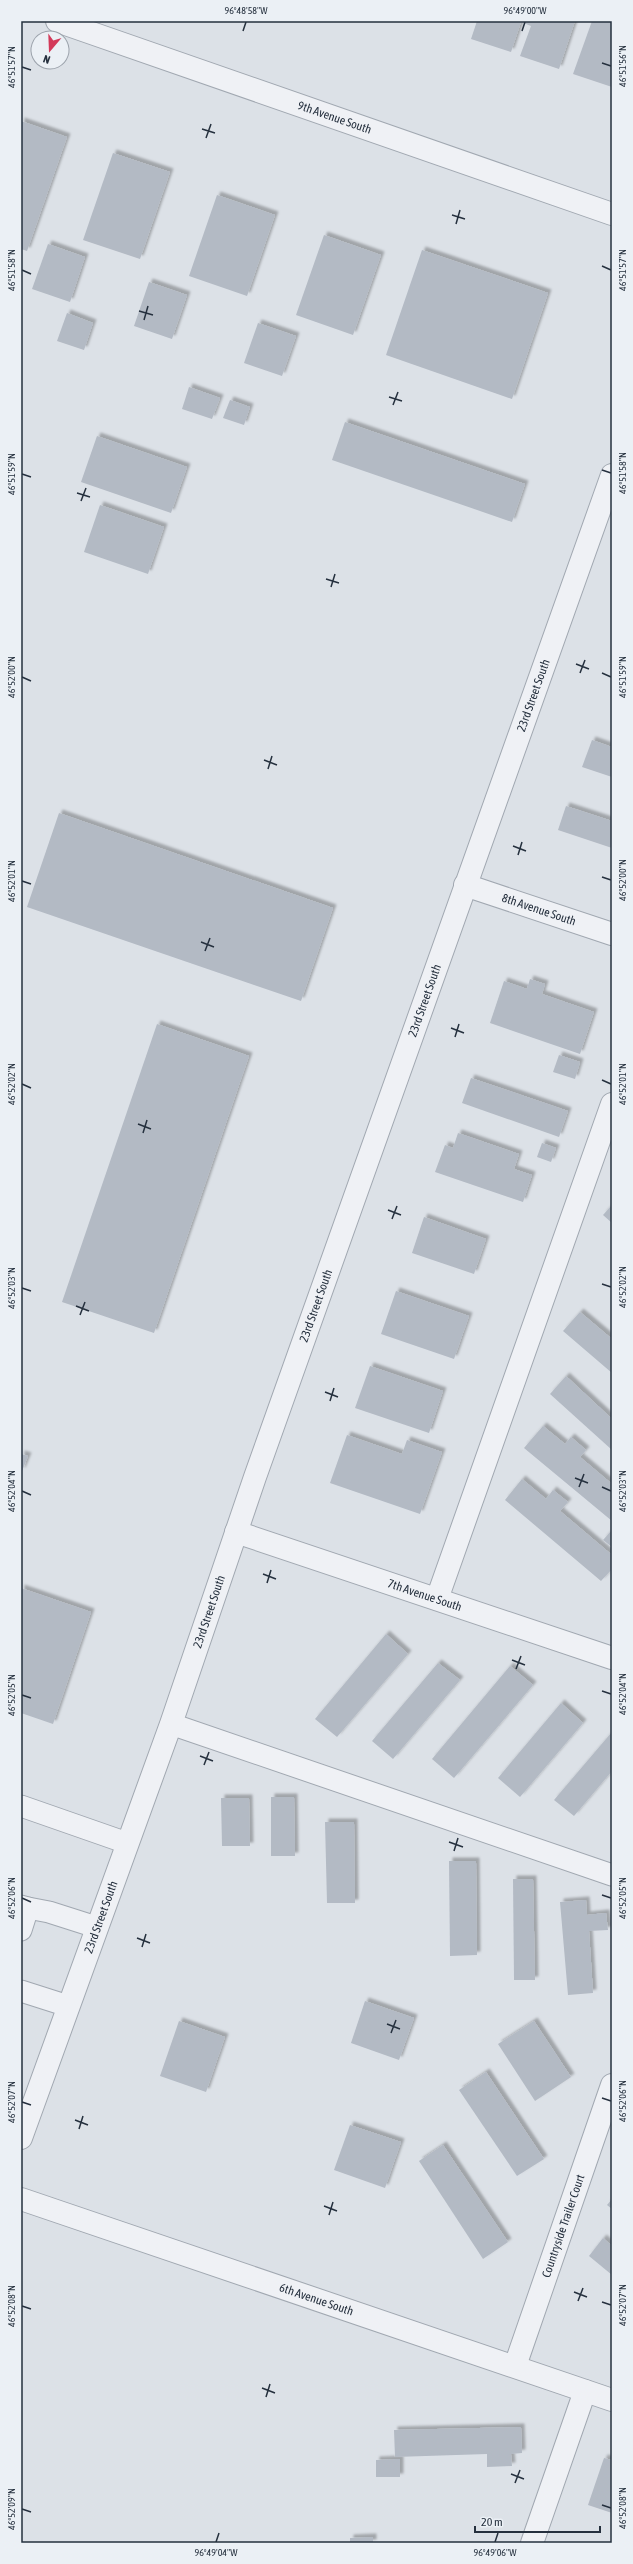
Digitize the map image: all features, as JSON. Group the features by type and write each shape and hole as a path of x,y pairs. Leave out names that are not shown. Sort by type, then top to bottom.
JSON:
{"street":[{"name":"9th Avenue South","path":"57,21 612,214"},
{"name":"23rd Street South","path":"21,2138 96,1927 171,1724 236,1532 612,475"},
{"name":"8th Avenue South","path":"465,885 612,934"},
{"path":"437,1599 612,1104"},
{"name":"7th Avenue South","path":"236,1532 612,1658"},
{"name":"Countryside Trailer Court","path":"515,2366 612,2085"},
{"name":"6th Avenue South","path":"21,2199 612,2400"},
{"path":"532,2543 585,2391"}],"lane":[{"path":"171,1724 612,1875"},
{"path":"21,1806 127,1844"},
{"path":"21,1930 25,1907 49,1912 96,1927"},
{"path":"21,1991 68,2006"}],"building":[{"path":"477,21 575,21 559,69 520,56 531,26 521,22 511,52 471,39"},
{"path":"592,21 612,21 612,87 573,74"},
{"path":"21,121 67,137 27,251 21,249"},
{"path":"113,153 170,172 140,259 83,240"},
{"path":"217,195 275,215 247,296 189,276"},
{"path":"324,235 381,255 353,335 296,315"},
{"path":"48,244 85,257 70,302 32,289"},
{"path":"422,250 548,293 512,399 386,355"},
{"path":"149,282 187,295 172,339 134,326"},
{"path":"67,313 93,323 84,350 57,341"},
{"path":"258,323 296,336 282,376 244,363"},
{"path":"189,387 220,398 212,419 182,409"},
{"path":"230,400 250,407 244,425 223,418"},
{"path":"345,422 525,484 512,522 332,460"},
{"path":"97,436 187,467 171,513 81,482"},
{"path":"100,505 164,527 148,574 84,552"},
{"path":"592,740 612,747 612,777 582,767"},
{"path":"566,806 612,821 612,848 558,830"},
{"path":"59,813 333,908 301,1001 27,907"},
{"path":"530,979 545,984 542,994 594,1012 580,1054 490,1023 504,981 527,989"},
{"path":"157,1024 249,1056 154,1333 62,1302"},
{"path":"559,1055 580,1062 575,1079 553,1072"},
{"path":"471,1078 568,1111 559,1137 462,1103"},
{"path":"458,1133 519,1154 514,1169 532,1175 523,1202 435,1172 445,1145 453,1148"},
{"path":"542,1143 556,1148 551,1162 537,1157"},
{"path":"612,1205 612,1223 603,1215"},
{"path":"424,1217 486,1239 474,1274 412,1253"},
{"path":"396,1291 469,1316 454,1359 381,1334"},
{"path":"580,1312 612,1339 612,1373 563,1331"},
{"path":"370,1366 443,1391 429,1433 355,1408"},
{"path":"566,1376 612,1419 612,1450 550,1394"},
{"path":"543,1426 565,1444 571,1437 586,1450 580,1457 612,1484 612,1521 524,1448"},
{"path":"347,1435 402,1454 407,1440 442,1452 420,1514 330,1483"},
{"path":"21,1454 28,1456 22,1471 21,1471"},
{"path":"522,1479 546,1499 553,1490 568,1502 560,1511 612,1555 612,1569 601,1581 505,1500"},
{"path":"612,1530 612,1547 603,1540"},
{"path":"21,1588 91,1612 53,1724 21,1713"},
{"path":"386,1634 408,1654 337,1737 315,1719"},
{"path":"438,1663 460,1680 393,1759 372,1741"},
{"path":"510,1666 533,1685 454,1778 432,1759"},
{"path":"561,1703 583,1723 520,1797 498,1778"},
{"path":"612,1732 612,1771 574,1816 554,1800"},
{"path":"271,1797 294,1797 295,1856 271,1856"},
{"path":"221,1798 249,1798 250,1846 222,1846"},
{"path":"325,1822 354,1822 355,1903 327,1903"},
{"path":"449,1861 476,1861 477,1955 450,1956"},
{"path":"513,1879 533,1879 535,1980 514,1980"},
{"path":"586,1900 587,1915 606,1913 608,1930 589,1931 593,1993 568,1995 560,1902"},
{"path":"365,2001 414,2018 399,2060 351,2043"},
{"path":"179,2021 225,2037 206,2092 160,2076"},
{"path":"534,2021 571,2077 535,2101 498,2044"},
{"path":"486,2072 544,2159 517,2176 459,2090"},
{"path":"350,2125 401,2142 385,2188 334,2170"},
{"path":"443,2145 508,2242 483,2259 419,2161"},
{"path":"612,2199 612,2209 607,2205"},
{"path":"603,2238 612,2246 612,2275 589,2256"},
{"path":"521,2427 522,2453 511,2454 512,2466 487,2467 487,2454 395,2457 394,2430"},
{"path":"604,2458 612,2460 612,2513 588,2505"},
{"path":"400,2459 400,2477 376,2477 376,2460"},
{"path":"373,2537 373,2543 350,2543 350,2538"}]}
